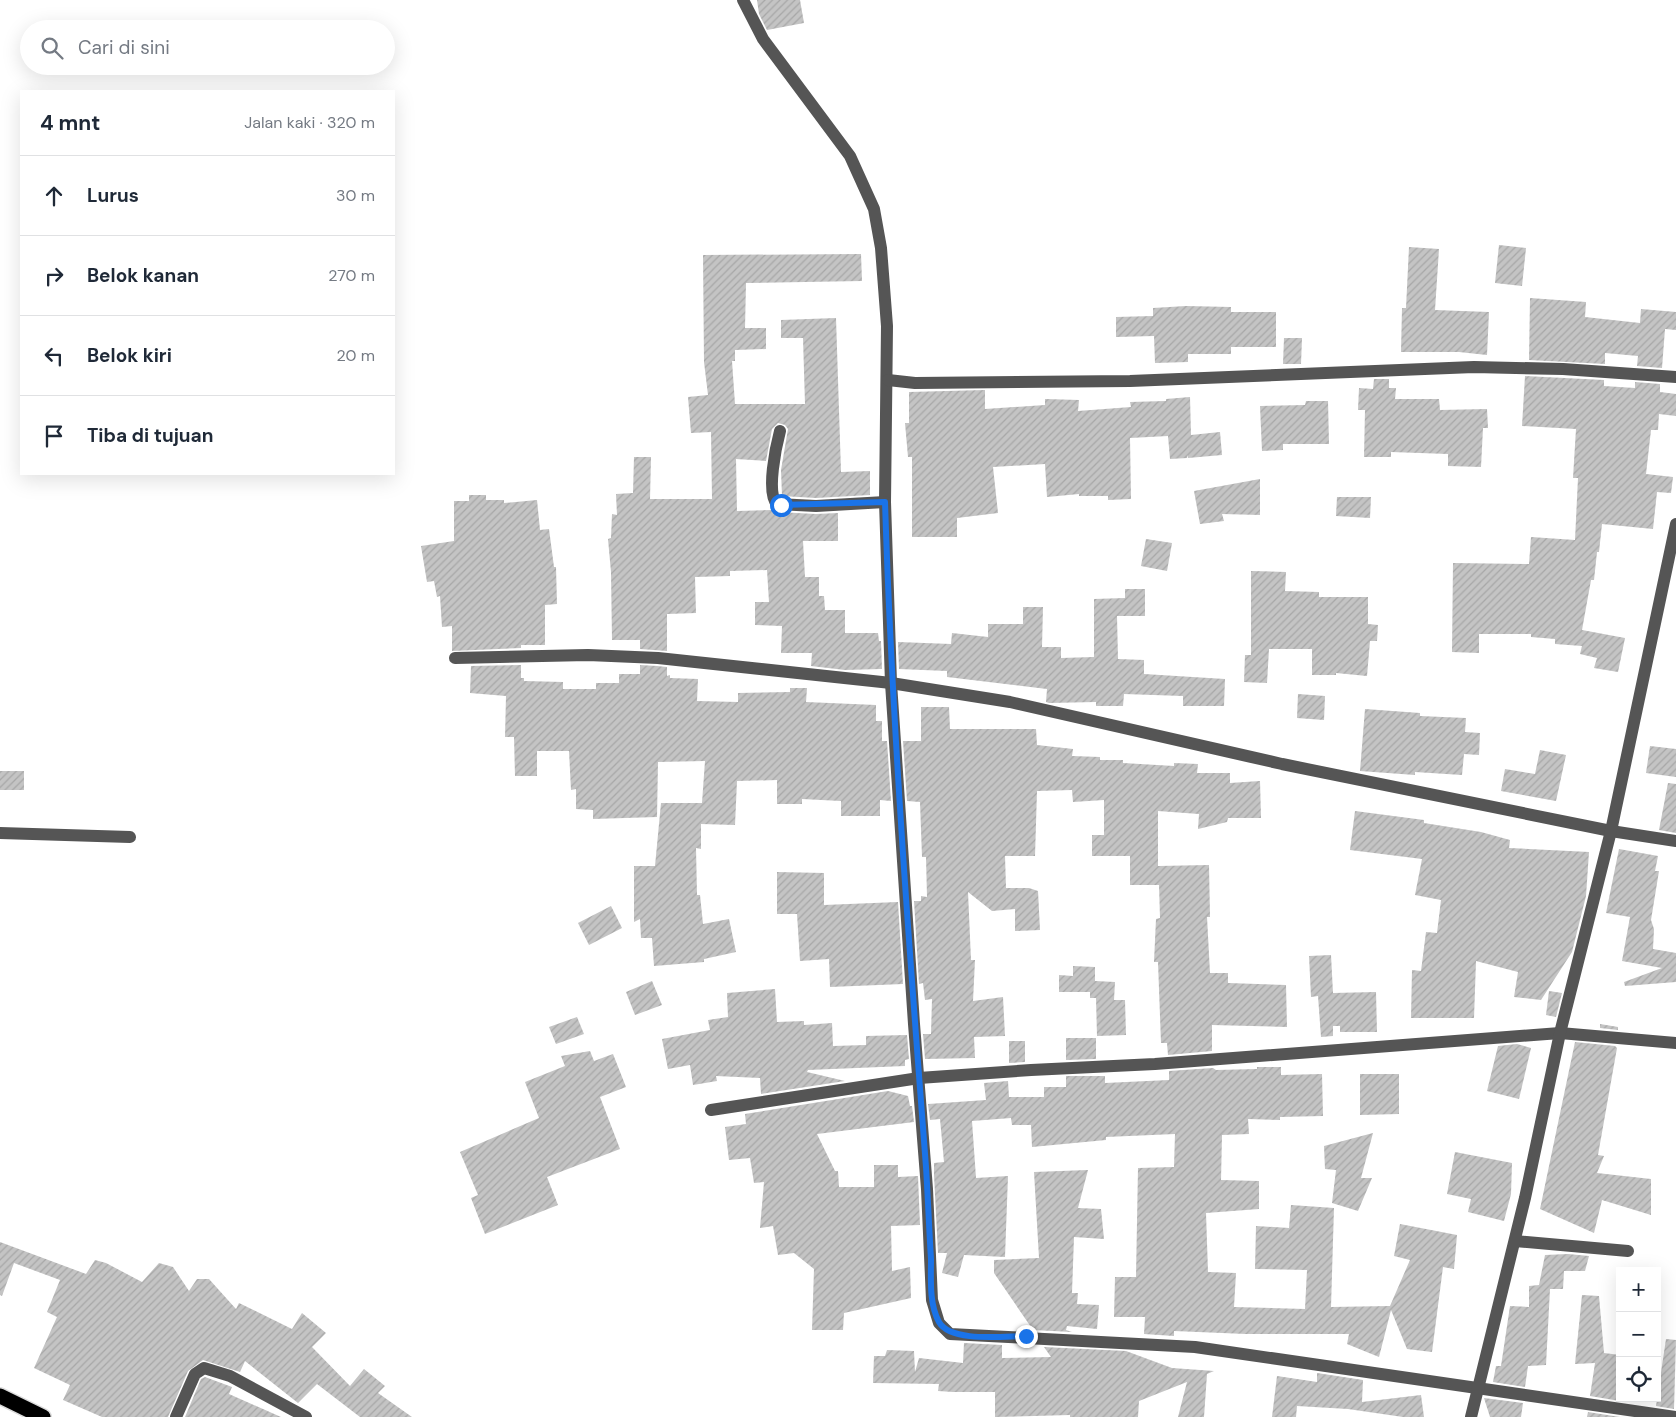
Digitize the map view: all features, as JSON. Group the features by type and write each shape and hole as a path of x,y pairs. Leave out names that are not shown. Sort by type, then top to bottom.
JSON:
{"highway":[{"path":"0,1396 43,1417"}],"street":[{"path":"743,0 763,39 850,156 874,209 881,248 887,316 888,380 885,424 885,502 891,683 919,1078 932,1300 939,1323 950,1334 1195,1347 1676,1417"},
{"path":"888,380 915,383 1130,381 1474,367 1563,369 1676,377"},
{"path":"780,431 774,459 772,495 777,504 816,506 885,502"},
{"path":"1471,1417 1515,1241 1560,1033 1611,831 1676,524"},
{"path":"455,658 588,655 658,658 891,683 1037,707 1242,756 1611,831 1676,842"},
{"path":"0,834 130,838"},
{"path":"710,1110 797,1095 919,1078 1155,1064 1560,1033 1676,1043"},
{"path":"1515,1241 1628,1251"},
{"path":"176,1417 195,1374 204,1368 230,1376 306,1417"}],"building":[{"path":"757,0 800,0 804,23 767,30 759,14"},
{"path":"1499,245 1526,248 1522,286 1495,283"},
{"path":"1409,247 1439,249 1435,310 1489,312 1487,355 1459,352 1401,352 1402,308 1406,308"},
{"path":"861,254 862,281 746,283 745,328 766,328 766,349 735,350 735,361 732,361 735,404 805,404 803,338 781,338 781,320 836,318 841,472 870,471 870,495 816,498 782,496 781,470 788,429 785,425 778,423 772,429 766,461 736,459 737,511 772,510 777,512 816,514 838,513 838,541 803,541 805,577 819,577 819,596 824,596 825,610 845,610 845,633 878,633 879,641 881,641 882,669 845,670 811,666 812,653 781,653 782,626 755,625 755,602 769,602 767,570 730,571 730,576 695,577 696,613 667,614 667,651 640,649 640,640 612,640 611,572 608,539 611,538 612,514 617,515 616,494 633,493 634,457 651,457 650,499 712,499 711,432 691,433 688,397 708,395 704,362 703,255"},
{"path":"1530,298 1586,302 1585,317 1640,323 1641,309 1676,312 1676,330 1665,329 1662,368 1637,366 1638,356 1605,353 1605,364 1529,360"},
{"path":"1186,306 1231,307 1231,312 1276,312 1276,347 1231,347 1231,354 1188,354 1188,362 1155,363 1154,336 1116,337 1116,317 1153,316 1153,308"},
{"path":"1284,338 1302,338 1301,364 1283,364"},
{"path":"1525,376 1604,380 1604,386 1635,388 1635,382 1660,384 1660,392 1676,394 1676,416 1659,414 1658,430 1651,430 1646,474 1673,477 1671,493 1657,492 1653,529 1602,524 1594,580 1591,580 1582,630 1625,638 1618,672 1594,668 1597,658 1580,654 1582,646 1555,644 1555,639 1531,637 1531,634 1479,634 1479,653 1452,652 1453,563 1529,564 1531,537 1575,540 1578,478 1573,478 1576,429 1522,426"},
{"path":"1374,379 1389,379 1389,388 1396,388 1395,399 1439,399 1440,410 1487,409 1488,428 1483,428 1481,467 1448,466 1448,454 1391,452 1391,457 1364,457 1365,410 1358,410 1359,388 1373,389"},
{"path":"985,390 985,409 1045,405 1045,399 1079,400 1078,411 1131,407 1130,402 1166,401 1166,399 1190,397 1191,435 1220,432 1222,455 1188,458 1187,455 1187,458 1170,459 1168,436 1130,438 1131,499 1108,500 1108,496 1079,496 1079,494 1047,497 1045,464 993,467 998,513 957,518 957,537 912,537 912,457 908,457 905,423 909,423 909,392"},
{"path":"1306,401 1328,401 1329,444 1283,444 1283,450 1262,451 1260,406 1305,405"},
{"path":"1260,479 1260,515 1222,514 1224,521 1200,524 1194,491"},
{"path":"469,495 486,495 486,500 504,500 504,503 537,500 540,530 549,529 554,567 556,567 557,604 545,605 545,645 521,645 521,648 452,651 452,626 442,627 440,596 437,597 434,581 427,582 421,546 454,541 454,501 469,501"},
{"path":"1337,497 1371,497 1370,518 1336,516"},
{"path":"1146,539 1172,543 1167,571 1141,566"},
{"path":"1251,571 1286,572 1285,591 1319,592 1319,597 1368,597 1368,624 1378,625 1377,641 1370,641 1367,676 1336,673 1336,675 1312,675 1312,649 1269,649 1267,683 1244,682 1245,655 1251,655"},
{"path":"1125,589 1145,589 1145,616 1117,616 1118,659 1144,660 1144,674 1225,679 1224,706 1183,706 1183,696 1124,694 1123,706 1096,706 1096,702 1049,703 1046,702 1047,689 947,677 947,671 899,669 898,642 951,644 952,633 988,637 988,624 1023,624 1023,607 1043,607 1042,647 1061,647 1061,658 1094,657 1094,599 1125,598"},
{"path":"521,665 521,678 524,678 524,681 563,682 563,689 596,689 596,683 619,683 619,674 640,674 640,665 667,667 667,676 670,675 670,678 698,679 697,701 738,702 738,693 790,692 790,688 807,688 806,702 876,705 876,721 882,721 882,741 887,741 891,801 880,800 880,816 841,816 841,801 802,799 802,804 777,804 777,780 737,781 735,825 701,824 701,849 696,848 697,895 700,895 703,924 729,919 736,952 704,959 704,962 654,966 652,938 641,938 640,919 634,922 634,866 655,866 661,803 702,803 705,761 658,762 657,817 593,819 593,810 576,809 576,789 571,790 569,751 537,751 537,776 515,776 514,737 505,737 506,696 470,693 471,666"},
{"path":"1298,694 1325,696 1324,720 1297,718"},
{"path":"921,707 949,707 950,729 1036,729 1037,745 1073,749 1072,756 1100,757 1100,760 1123,760 1123,763 1174,766 1174,763 1198,764 1197,773 1230,773 1230,783 1260,781 1261,818 1228,818 1227,822 1198,829 1199,814 1158,811 1158,866 1209,865 1210,917 1207,917 1210,973 1228,973 1228,983 1286,985 1287,1027 1212,1025 1212,1051 1168,1055 1167,1043 1161,1043 1158,962 1154,962 1156,919 1160,918 1159,885 1130,885 1130,856 1092,856 1092,835 1104,835 1104,800 1073,802 1072,790 1037,791 1035,856 1005,856 1006,888 1029,888 1038,891 1040,930 1015,931 1015,909 992,911 968,892 971,960 975,960 973,1001 1003,997 1005,1036 974,1037 975,1058 925,1059 923,1034 931,1034 932,999 925,1000 923,983 919,984 914,901 921,901 921,896 927,897 926,857 922,857 920,802 907,801 903,741 921,741"},
{"path":"1365,709 1420,713 1420,716 1466,718 1465,732 1480,733 1479,755 1464,754 1462,775 1415,772 1415,775 1360,771"},
{"path":"1650,746 1676,749 1676,777 1646,773"},
{"path":"1540,750 1566,755 1556,801 1501,791 1505,769 1535,774"},
{"path":"0,771 24,771 24,790 0,790"},
{"path":"1668,783 1676,784 1676,833 1659,830"},
{"path":"1355,811 1424,820 1424,823 1481,832 1510,840 1509,848 1589,852 1586,896 1572,952 1541,1000 1514,997 1518,972 1476,961 1474,1018 1411,1018 1412,970 1421,971 1426,932 1437,933 1441,900 1415,895 1422,859 1350,850"},
{"path":"1619,849 1658,856 1655,871 1659,871 1651,920 1654,929 1653,949 1676,953 1676,982 1625,986 1624,982 1662,968 1622,961 1630,917 1606,913"},
{"path":"777,872 824,873 824,905 898,902 903,984 830,987 829,959 800,961 797,914 777,914"},
{"path":"611,906 622,928 589,945 578,923"},
{"path":"1331,955 1333,993 1376,992 1377,1032 1340,1032 1340,1026 1333,1026 1333,1036 1321,1037 1318,996 1311,997 1309,956"},
{"path":"1073,966 1095,967 1095,981 1115,982 1114,1000 1125,1000 1126,1035 1097,1036 1096,998 1090,998 1090,992 1059,992 1059,975 1073,976"},
{"path":"652,981 662,1005 635,1015 626,992"},
{"path":"775,989 777,1022 804,1021 804,1025 832,1023 833,1046 866,1045 866,1036 907,1035 909,1059 905,1060 905,1066 808,1070 807,1072 845,1081 761,1094 760,1078 716,1076 717,1081 693,1085 690,1065 668,1069 662,1039 710,1030 708,1020 728,1017 727,993"},
{"path":"1549,991 1562,993 1556,1017 1546,1015"},
{"path":"577,1017 584,1034 556,1044 549,1027"},
{"path":"1600,1024 1618,1027 1618,1030 1600,1028"},
{"path":"1066,1038 1096,1038 1096,1059 1066,1060"},
{"path":"1009,1041 1025,1041 1025,1062 1009,1063"},
{"path":"1575,1042 1615,1046 1617,1048 1598,1155 1604,1156 1597,1173 1651,1179 1651,1215 1602,1200 1594,1233 1540,1209"},
{"path":"1517,1044 1531,1048 1519,1099 1487,1091 1498,1046"},
{"path":"590,1051 594,1061 613,1054 626,1087 600,1097 620,1149 547,1177 558,1205 485,1234 471,1198 478,1195 460,1152 539,1118 525,1082 565,1066 561,1056"},
{"path":"1257,1067 1281,1067 1281,1075 1322,1074 1323,1116 1280,1117 1280,1120 1248,1119 1249,1134 1222,1135 1221,1180 1259,1181 1259,1209 1206,1213 1208,1272 1236,1273 1234,1307 1305,1309 1307,1270 1255,1269 1256,1226 1289,1228 1291,1205 1334,1208 1331,1307 1390,1306 1410,1260 1394,1256 1400,1224 1457,1235 1454,1269 1443,1267 1432,1352 1407,1349 1391,1310 1379,1357 1347,1344 1349,1334 1246,1334 1174,1331 1174,1336 1144,1334 1145,1317 1114,1317 1115,1277 1136,1277 1138,1168 1174,1167 1175,1134 1106,1137 1106,1140 1032,1147 1031,1125 1012,1125 1011,1118 972,1121 976,1178 1008,1176 1005,1257 964,1255 958,1277 942,1273 947,1253 938,1253 934,1163 944,1162 940,1119 930,1120 928,1104 986,1100 984,1083 1008,1081 1009,1097 1044,1097 1044,1087 1066,1087 1066,1076 1105,1076 1105,1083 1169,1080 1169,1071 1213,1068 1216,1070 1257,1069"},
{"path":"1360,1074 1399,1074 1399,1114 1360,1115"},
{"path":"888,1091 908,1096 910,1106 912,1106 914,1122 817,1134 835,1171 838,1171 839,1187 874,1187 874,1165 898,1165 898,1177 918,1176 920,1225 891,1226 892,1271 910,1267 911,1298 844,1313 843,1330 812,1330 814,1269 794,1253 778,1255 773,1226 760,1228 764,1182 754,1183 750,1158 729,1160 725,1127 746,1124 745,1114"},
{"path":"1373,1133 1361,1178 1372,1178 1358,1211 1332,1203 1336,1170 1325,1169 1324,1146"},
{"path":"1455,1152 1512,1163 1511,1194 1504,1221 1468,1212 1471,1199 1447,1194"},
{"path":"1088,1170 1078,1208 1101,1209 1104,1239 1074,1237 1072,1293 1078,1293 1077,1304 1099,1305 1097,1329 1067,1326 1066,1330 1072,1332 1033,1330 994,1273 994,1260 1039,1258 1034,1172"},
{"path":"0,1242 86,1274 95,1260 106,1263 142,1282 159,1263 173,1267 189,1291 197,1279 209,1279 236,1309 239,1303 292,1329 302,1313 326,1333 312,1347 350,1386 364,1369 385,1386 378,1393 412,1417 360,1417 317,1384 298,1403 245,1361 240,1372 203,1360 188,1371 168,1417 102,1417 63,1400 70,1385 34,1368 57,1317 47,1312 60,1280 14,1263 2,1296 0,1295"},
{"path":"1568,1254 1589,1256 1585,1271 1564,1271 1563,1289 1550,1289 1546,1365 1528,1366 1525,1387 1493,1382 1496,1366 1501,1366 1510,1306 1529,1307 1529,1286 1539,1285 1545,1255"},
{"path":"1582,1295 1599,1296 1604,1353 1616,1354 1616,1400 1590,1396 1595,1363 1575,1364"},
{"path":"1666,1339 1676,1340 1674,1409 1656,1406 1657,1402 1661,1402 1661,1372"},
{"path":"964,1343 1002,1345 1002,1358 1051,1357 1044,1347 1126,1351 1172,1368 1214,1371 1207,1374 1204,1417 1178,1417 1187,1382 1139,1401 1138,1417 1070,1417 1070,1415 995,1417 995,1392 938,1391 939,1384 873,1383 874,1356 885,1356 887,1350 914,1351 915,1372 919,1358 963,1363"},
{"path":"1317,1373 1363,1380 1362,1402 1421,1395 1424,1417 1403,1417 1348,1409 1297,1406 1296,1417 1272,1417 1277,1376 1317,1382"},
{"path":"205,1377 232,1387 229,1394 281,1417 185,1417 201,1379"},
{"path":"1484,1398 1523,1403 1521,1417 1490,1417"},
{"path":"1588,1412 1620,1417 1587,1417"}],"route":[{"path":"781,505 816,506 885,502 891,683 927,1189 932,1300 939,1323 950,1334 1026,1336"}]}
